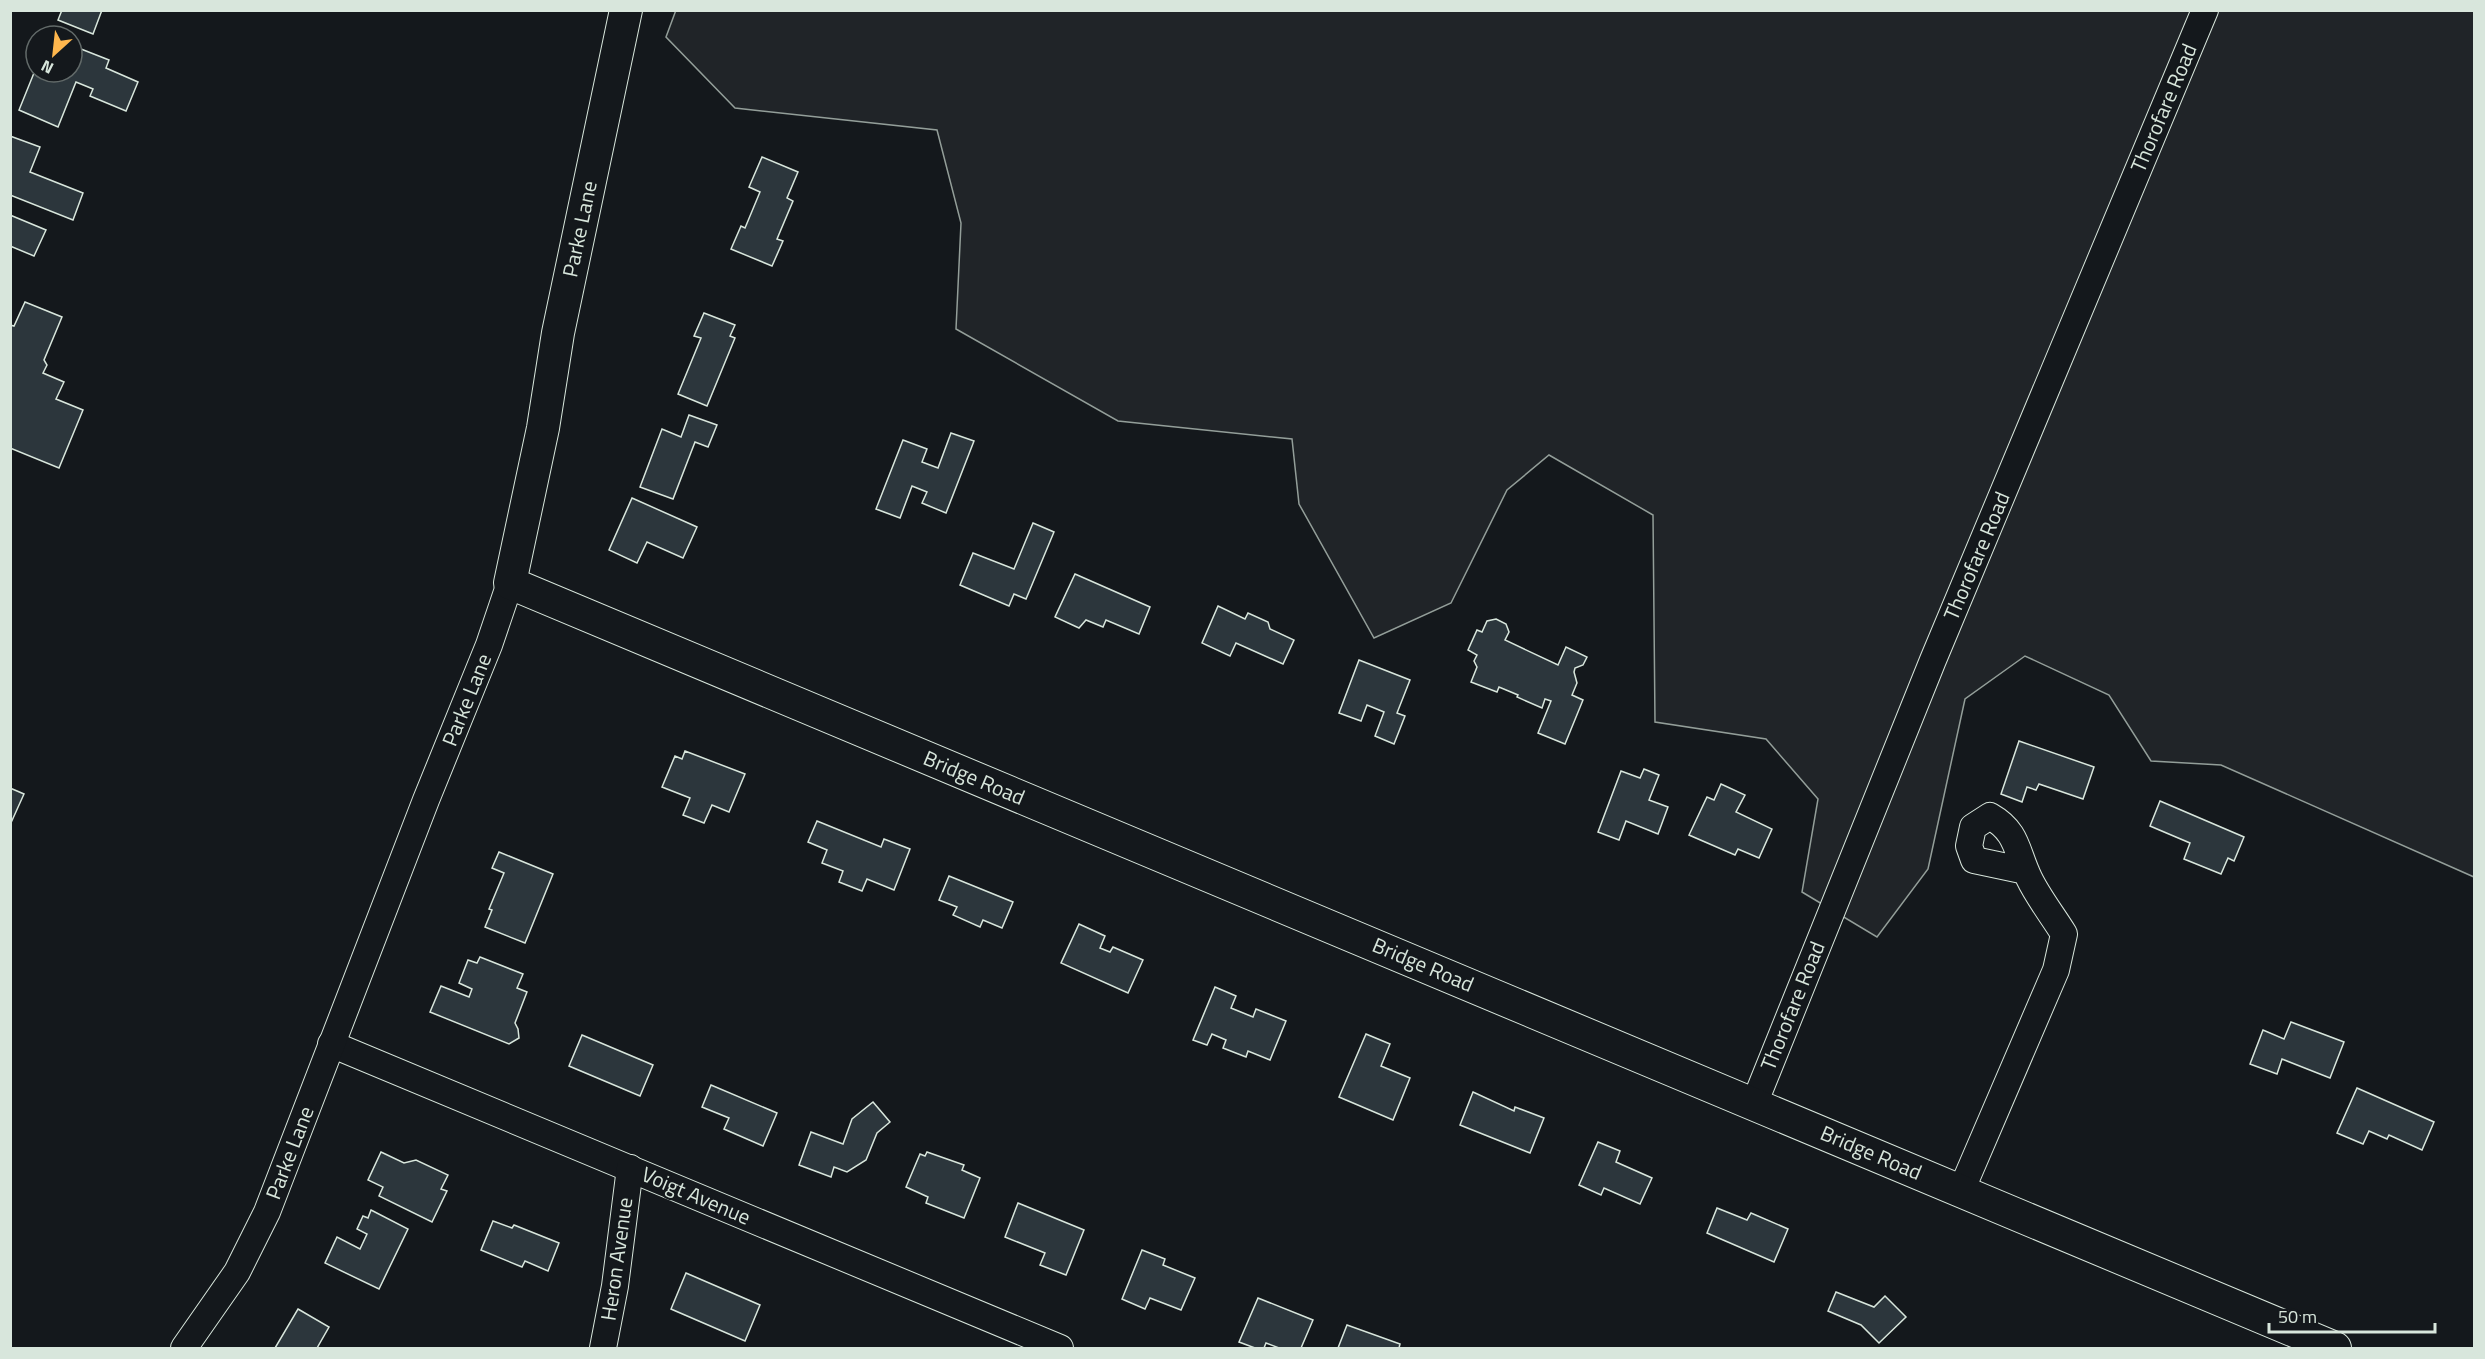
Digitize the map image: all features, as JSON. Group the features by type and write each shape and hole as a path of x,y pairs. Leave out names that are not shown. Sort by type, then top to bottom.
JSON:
{"main road":[{"name":"Parke Lane","path":"510,584 532,486 558,333 626,10"},
{"name":"Bridge Road","path":"510,584 2335,1348"}],"street":[{"name":"Thorofare Road","path":"1754,1104 1933,660 2205,10"},
{"name":"Parke Lane","path":"184,1348 231,1282 267,1212 489,645 510,584"},
{"path":"1961,1191 2056,970 2064,934 2026,871"},
{"name":"Voigt Avenue","path":"331,1044 1060,1348"},
{"name":"Heron Avenue","path":"603,1348 615,1286 630,1168"}],"shaded area":[{"path":"676,10 2474,11 2474,877 2221,765 2151,761 2109,695 2025,656 1965,699 1928,869 1877,937 1802,892 1818,799 1766,739 1655,722 1653,515 1549,455 1507,490 1451,603 1374,638 1299,504 1292,439 1118,421 956,329 961,223 937,130 735,108 666,37"}],"building":[{"path":"62,10 102,10 93,34 84,30 84,24 68,24 58,20"},
{"path":"84,50 109,60 106,68 138,82 126,111 90,96 93,89 81,84 84,84"},
{"path":"30,84 75,84 58,127 19,110"},
{"path":"10,136 40,147 30,172 83,193 73,220 10,195"},
{"path":"762,157 798,172 787,198 793,201 777,239 783,241 772,266 731,249 741,226 745,228 760,192 749,187"},
{"path":"10,215 46,230 34,256 10,246"},
{"path":"25,302 62,317 44,360 47,365 43,373 64,382 56,399 83,410 59,468 10,448 10,325 14,326"},
{"path":"704,313 735,325 730,336 735,338 707,406 678,394 701,338 694,336"},
{"path":"689,415 717,425 708,447 695,442 673,499 640,487 662,429 681,437"},
{"path":"951,433 974,441 946,513 922,503 927,492 912,486 900,518 876,509 903,440 927,449 922,462 938,468"},
{"path":"632,498 697,527 683,558 647,542 637,563 609,550"},
{"path":"1033,523 1054,532 1026,599 1014,594 1009,606 960,585 973,553 1014,569"},
{"path":"1075,574 1150,607 1139,634 1106,620 1103,627 1086,620 1079,628 1055,617"},
{"path":"1218,606 1245,619 1248,613 1268,622 1270,629 1294,640 1283,664 1236,643 1230,656 1202,643"},
{"path":"1496,619 1506,624 1509,632 1505,640 1558,665 1566,647 1587,657 1583,665 1575,668 1577,683 1572,695 1583,700 1565,744 1538,733 1551,701 1545,699 1542,708 1499,687 1497,692 1471,682 1477,667 1474,661 1477,655 1468,650 1477,630 1482,632 1487,621"},
{"path":"1359,660 1410,680 1397,713 1405,716 1394,744 1375,736 1384,712 1367,705 1361,721 1339,713"},
{"path":"2019,741 2094,767 2083,799 2039,784 2036,790 2027,787 2022,802 2001,794"},
{"path":"685,751 745,774 729,812 712,805 704,823 683,815 690,798 662,787 675,756 682,759"},
{"path":"1644,769 1659,775 1649,800 1668,807 1658,834 1626,821 1619,840 1598,832 1621,771 1640,778"},
{"path":"1721,784 1745,795 1736,812 1772,829 1759,858 1738,849 1735,855 1689,835 1707,797 1714,800"},
{"path":"10,788 24,794 10,825"},
{"path":"2160,801 2244,837 2234,861 2228,858 2221,874 2184,859 2190,843 2150,826"},
{"path":"817,821 881,847 884,839 910,849 894,890 867,879 862,891 839,882 843,871 822,863 827,850 808,842"},
{"path":"499,852 553,874 525,943 485,927 492,910 489,909 504,873 492,868"},
{"path":"949,876 1013,902 1002,928 983,920 980,927 953,915 957,907 939,900"},
{"path":"1079,924 1105,936 1100,948 1110,952 1113,947 1143,960 1128,993 1061,963"},
{"path":"480,957 523,974 517,988 527,992 515,1023 519,1038 509,1044 430,1012 441,986 469,997 472,989 459,983 468,960 477,963"},
{"path":"1215,987 1236,996 1231,1008 1253,1017 1256,1009 1286,1021 1270,1060 1248,1051 1246,1057 1223,1048 1226,1040 1212,1034 1207,1045 1193,1040"},
{"path":"2291,1022 2344,1042 2330,1078 2282,1059 2277,1074 2250,1064 2263,1030 2284,1039"},
{"path":"1366,1034 1390,1044 1381,1066 1410,1078 1393,1120 1339,1097"},
{"path":"582,1035 653,1065 640,1096 569,1066"},
{"path":"711,1085 777,1113 763,1146 724,1129 729,1118 702,1107"},
{"path":"2357,1088 2434,1122 2422,1150 2389,1135 2387,1139 2369,1131 2363,1144 2337,1133"},
{"path":"1473,1092 1514,1111 1515,1107 1544,1118 1530,1153 1460,1125"},
{"path":"873,1102 890,1122 877,1133 866,1160 847,1172 834,1167 831,1177 799,1165 811,1132 843,1144 852,1119"},
{"path":"1598,1142 1620,1151 1616,1162 1652,1178 1640,1204 1604,1188 1601,1195 1579,1185"},
{"path":"381,1152 404,1163 416,1160 448,1175 441,1189 447,1191 432,1222 379,1196 383,1187 368,1180"},
{"path":"927,1152 964,1165 962,1170 980,1178 964,1218 926,1203 928,1197 906,1187 920,1154 925,1156"},
{"path":"1018,1203 1084,1230 1066,1275 1040,1265 1045,1253 1005,1237"},
{"path":"1717,1208 1747,1220 1751,1213 1788,1229 1774,1262 1707,1233"},
{"path":"371,1210 408,1229 379,1289 325,1263 337,1237 360,1249 367,1234 357,1229 363,1216 368,1218"},
{"path":"493,1221 512,1228 514,1225 559,1243 548,1271 525,1261 522,1267 481,1250"},
{"path":"1142,1250 1165,1259 1163,1265 1195,1278 1181,1310 1150,1298 1145,1309 1122,1299"},
{"path":"686,1273 760,1305 745,1341 671,1309"},
{"path":"1836,1292 1874,1307 1885,1296 1906,1317 1879,1343 1861,1325 1828,1311"},
{"path":"1258,1298 1313,1320 1301,1348 1279,1348 1266,1343 1264,1348 1255,1348 1239,1342"},
{"path":"298,1309 329,1327 317,1348 275,1348"},
{"path":"1347,1325 1400,1344 1399,1348 1338,1348"}]}
